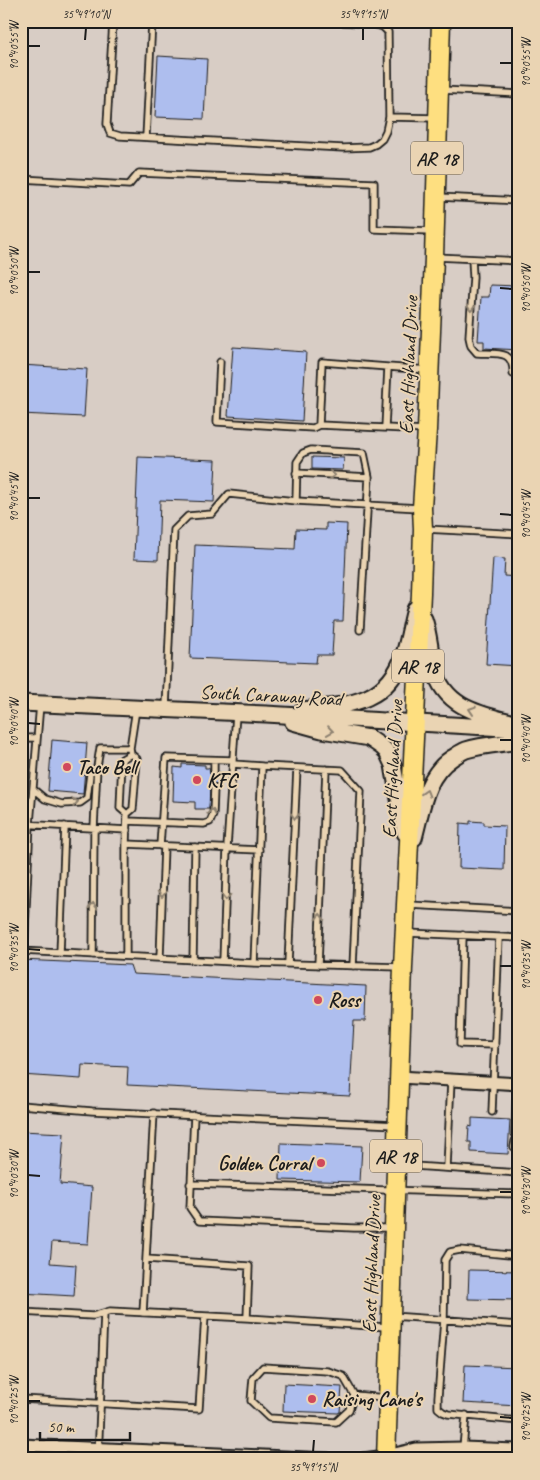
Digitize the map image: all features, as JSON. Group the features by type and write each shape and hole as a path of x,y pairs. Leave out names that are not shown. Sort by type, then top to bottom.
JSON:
{"main road":[{"name":"East Highland Drive","path":"386,1457 403,967 435,231 441,21"},
{"path":"266,714 348,703 370,697 378,692 392,679 399,667 415,610 420,601"},
{"path":"420,601 434,670 450,696 465,709 519,724"},
{"name":"South Caraway Road","path":"21,703 266,714 519,729"},
{"path":"266,714 322,730 363,736 382,747 387,752 393,766 409,857"},
{"path":"409,857 427,787 439,768 463,751 475,747 519,741"}],"street":[{"path":"399,1077 518,1084"},
{"path":"21,1445 99,1453 328,1459"},
{"path":"363,1459 386,1457 416,1449 519,1450"}],"lane":[{"path":"113,21 107,124 110,132 120,136 343,148 369,147 382,139 386,132 388,117 388,32 384,27 373,24 327,21"},
{"path":"146,137 152,21"},
{"path":"439,90 519,94"},
{"path":"388,117 438,118"},
{"path":"21,178 129,185 139,173 374,183 374,229 435,231"},
{"path":"436,197 519,201"},
{"path":"434,257 519,261"},
{"path":"472,259 471,346 477,353 504,355 510,358 513,365 513,374"},
{"path":"220,362 216,422 313,428 320,425 427,430"},
{"path":"320,425 322,362 429,370"},
{"path":"385,428 388,367"},
{"path":"296,501 297,462 303,453 311,450 364,453 368,477 360,630"},
{"path":"296,473 368,477"},
{"path":"166,710 174,530 188,516 212,514 229,494 296,501 422,508"},
{"path":"423,529 519,534"},
{"path":"40,704 30,824 23,951 254,963 403,967"},
{"path":"136,708 130,751 122,759 120,808 127,817 162,822 204,824 210,822 213,815 214,788"},
{"path":"224,961 227,848 236,713"},
{"path":"21,738 37,738"},
{"path":"93,954 94,828 97,767 100,748 130,751 137,760 133,809 127,817 126,956"},
{"path":"160,958 162,822 166,758 342,770 361,791 354,966"},
{"path":"214,760 214,772"},
{"path":"254,963 262,766"},
{"path":"33,788 45,799 62,804 80,803 87,798 90,774 97,767"},
{"path":"288,964 297,768"},
{"path":"318,965 326,769"},
{"path":"21,824 127,830"},
{"path":"60,953 65,826"},
{"path":"126,844 258,850"},
{"path":"193,960 195,847"},
{"path":"407,905 519,911"},
{"path":"405,933 519,938"},
{"path":"463,935 460,1044 495,1045"},
{"path":"492,1112 500,937"},
{"path":"447,1168 451,1080"},
{"path":"516,1129 518,1084"},
{"path":"21,1105 397,1125"},
{"path":"143,1313 154,1113"},
{"path":"194,1115 190,1208 200,1220 354,1228 394,1228"},
{"path":"515,1141 514,1147 519,1147"},
{"path":"396,1165 519,1173"},
{"path":"190,1184 519,1194"},
{"path":"519,1256 460,1250 450,1252 446,1260 444,1320 438,1397 438,1408 448,1414 519,1421"},
{"path":"146,1259 249,1266 247,1318"},
{"path":"21,1312 93,1316 110,1311 247,1318 390,1322 444,1320 519,1325"},
{"path":"99,1453 104,1313"},
{"path":"21,1399 200,1409 205,1316"},
{"path":"263,1367 328,1371 343,1376 354,1395 349,1410 336,1422 269,1418 251,1401 253,1378 263,1367"},
{"path":"354,1395 388,1398"},
{"path":"463,1448 466,1415"}],"building":[{"path":"158,56 207,59 204,119 155,117"},
{"path":"490,285 519,286 519,350 484,348 484,341 478,341 481,297 489,297"},
{"path":"233,347 306,352 302,421 228,416"},
{"path":"21,365 87,369 84,417 21,414"},
{"path":"138,457 216,460 214,502 160,500 158,560 134,559"},
{"path":"312,457 344,458 343,470 312,469"},
{"path":"326,523 347,524 343,621 334,621 332,655 317,655 316,663 190,658 195,545 295,549 296,529 326,530"},
{"path":"493,558 505,559 504,576 519,577 519,666 486,664"},
{"name":"Taco Bell","path":"52,740 87,743 83,794 48,791"},
{"name":"KFC","path":"182,764 205,765 205,768 209,768 210,774 214,777 220,772 220,788 215,783 210,786 209,809 195,809 195,802 173,801 174,767 182,768"},
{"path":"470,821 484,822 484,825 505,826 504,870 459,868 460,823 470,824"},
{"path":"21,960 130,965 133,974 366,986 365,1021 354,1021 350,1096 127,1085 128,1067 82,1065 81,1079 21,1075 24,1019 21,1018"},
{"path":"472,1118 510,1120 508,1154 471,1152 471,1142 468,1142 469,1126 472,1127"},
{"path":"21,1131 64,1133 60,1184 92,1187 88,1244 52,1242 50,1263 76,1265 74,1296 21,1293"},
{"name":"Golden Corral","path":"281,1143 362,1146 360,1182 280,1180"},
{"path":"469,1270 519,1271 519,1300 468,1299"},
{"path":"465,1365 519,1367 519,1406 463,1403"},
{"name":"Raising Cane's","path":"284,1384 342,1387 340,1412 283,1411"}],"place":[{"name":"Taco Bell","path":"67,767"},
{"name":"KFC","path":"197,780"},
{"name":"Ross","path":"318,1000"},
{"name":"Golden Corral","path":"321,1163"},
{"name":"Raising Cane's","path":"312,1399"}]}
